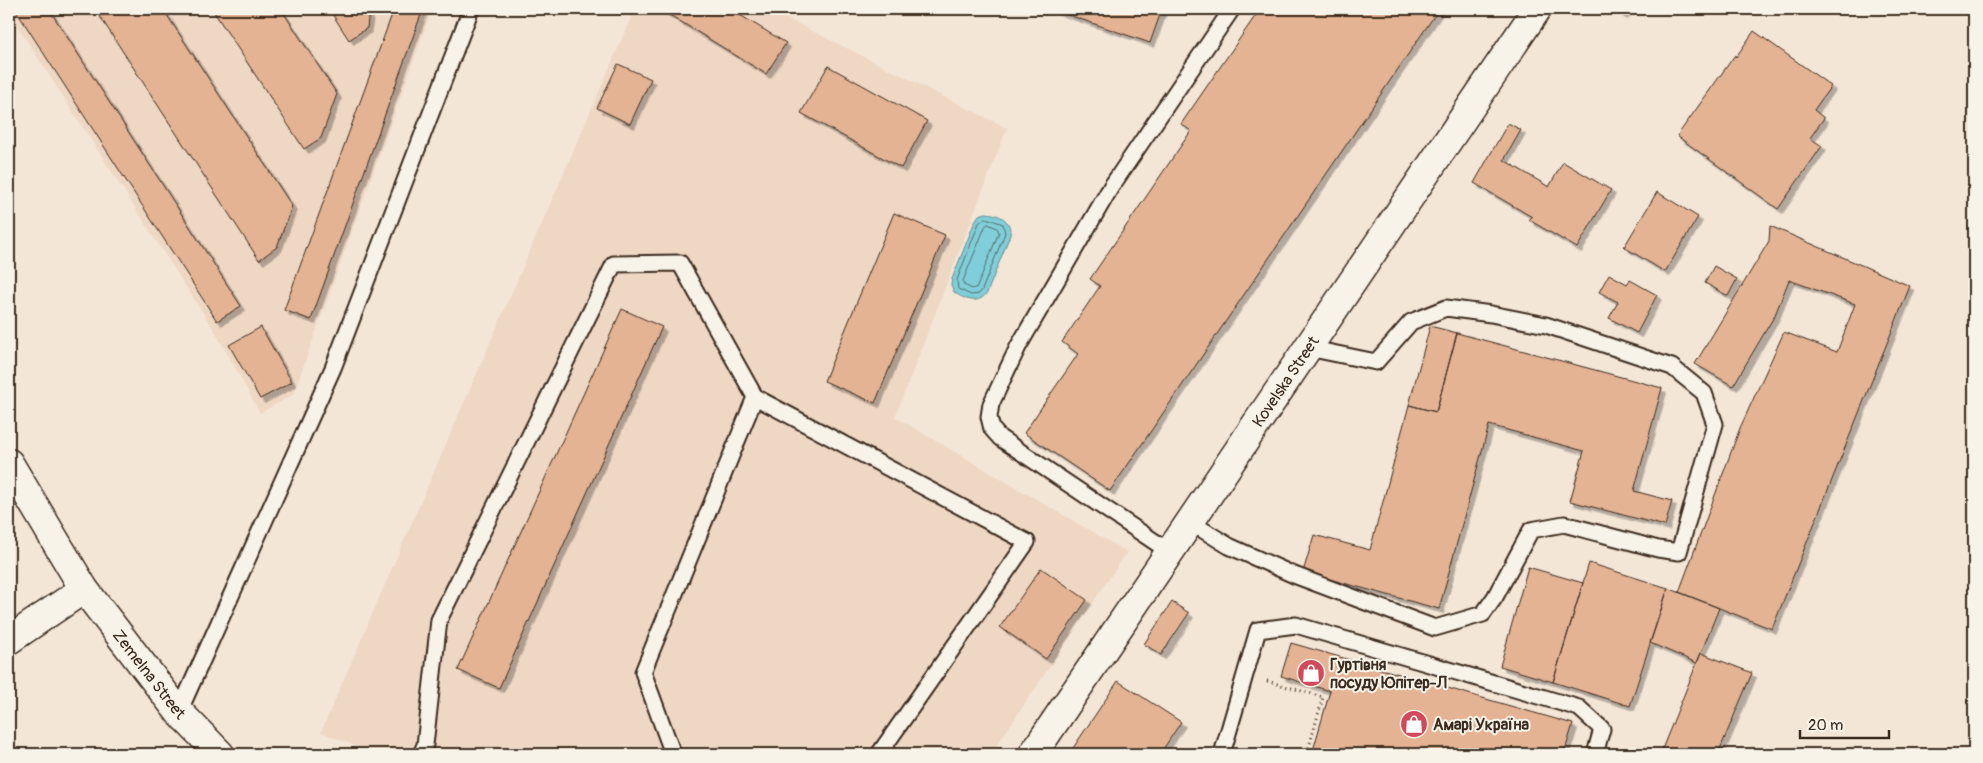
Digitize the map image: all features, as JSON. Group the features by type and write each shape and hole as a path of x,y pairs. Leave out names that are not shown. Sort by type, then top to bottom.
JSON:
{"street":[{"name":"Kovelska Street","path":"1033,754 1537,9"},
{"name":"Zemelna Street","path":"9,463 84,589 179,712 220,754"},
{"path":"9,640 84,589"}],"lane":[{"path":"179,712 333,368 471,9"},
{"path":"1170,552 1000,438 992,429 989,416 991,404 1018,348 1110,187 1232,9"},
{"path":"421,754 425,745 438,620 614,264 680,263 755,397 1027,542 879,754"},
{"path":"1190,522 1229,546 1294,575 1435,628 1482,614 1495,597 1530,530 1564,524 1658,549 1679,552 1715,424 1704,393 1672,367 1546,326 1491,314 1446,308 1411,322 1376,362 1308,348"},
{"path":"673,754 643,672 755,397"},
{"path":"1222,754 1258,630 1296,626 1579,708 1602,729 1595,754"}],"path":[{"path":"1245,674 1323,697 1307,754"}],"shaded area":[{"path":"9,9 432,9 293,395 260,413 216,333 9,13"},
{"path":"635,9 768,9 1007,128 895,417 1127,552 991,754 375,754 321,732"}],"water":[{"path":"986,213 1000,216 1004,219 1009,225 1010,235 987,293 980,299 971,300 954,292 951,285 952,279 975,221 979,215"}],"building":[{"path":"15,9 49,9 241,306 217,321"},
{"path":"95,9 163,9 292,206 277,247 259,260"},
{"path":"212,9 281,9 337,94 321,138 304,149"},
{"path":"329,9 369,9 367,28 349,40"},
{"path":"394,9 423,9 311,320 284,310"},
{"path":"660,9 730,9 786,43 766,74"},
{"path":"1051,9 1162,9 1150,43"},
{"path":"1260,9 1439,9 1110,491 1024,433 1078,354 1062,342 1100,286 1090,279 1191,131 1181,124"},
{"path":"1614,9 1627,9 1623,15"},
{"path":"1754,31 1831,86 1814,110 1824,118 1810,138 1822,146 1778,209 1677,136"},
{"path":"618,64 651,79 630,124 597,108"},
{"path":"828,66 927,121 901,168 801,113"},
{"path":"1508,123 1521,130 1504,160 1549,187 1563,162 1611,190 1577,248 1529,220 1532,217 1474,183"},
{"path":"1657,192 1698,217 1665,272 1624,247"},
{"path":"894,213 945,235 875,403 824,381"},
{"path":"1770,226 1910,286 1772,629 1679,592 1740,428 1784,332 1837,352 1855,304 1789,280 1775,315 1733,386 1695,364 1769,241"},
{"path":"1714,266 1737,279 1728,296 1705,283"},
{"path":"1609,274 1627,284 1630,280 1657,295 1637,333 1609,318 1618,302 1599,292"},
{"path":"622,309 662,327 499,688 458,670"},
{"path":"1430,326 1457,333 1436,412 1409,405"},
{"path":"261,327 292,382 260,399 229,345"},
{"path":"1457,333 1662,388 1634,491 1672,501 1665,526 1570,501 1584,451 1489,425 1439,609 1303,572 1314,535 1370,550 1409,405 1436,412"},
{"path":"1589,563 1668,588 1630,706 1553,682"},
{"path":"1528,567 1583,583 1553,682 1500,666"},
{"path":"1041,568 1087,600 1046,659 1000,627"},
{"path":"1668,588 1719,608 1697,663 1650,643"},
{"path":"1172,602 1189,613 1161,655 1144,644"},
{"path":"1291,643 1573,724 1564,754 1312,754 1330,691 1281,676"},
{"path":"1701,653 1752,673 1718,754 1660,754"},
{"path":"1118,681 1181,722 1160,754 1069,754"}],"place":[{"name":"Гуртівня посуду Юпітер-Л","path":"1311,673"},
{"name":"Амарі Україна","path":"1414,724"}]}
